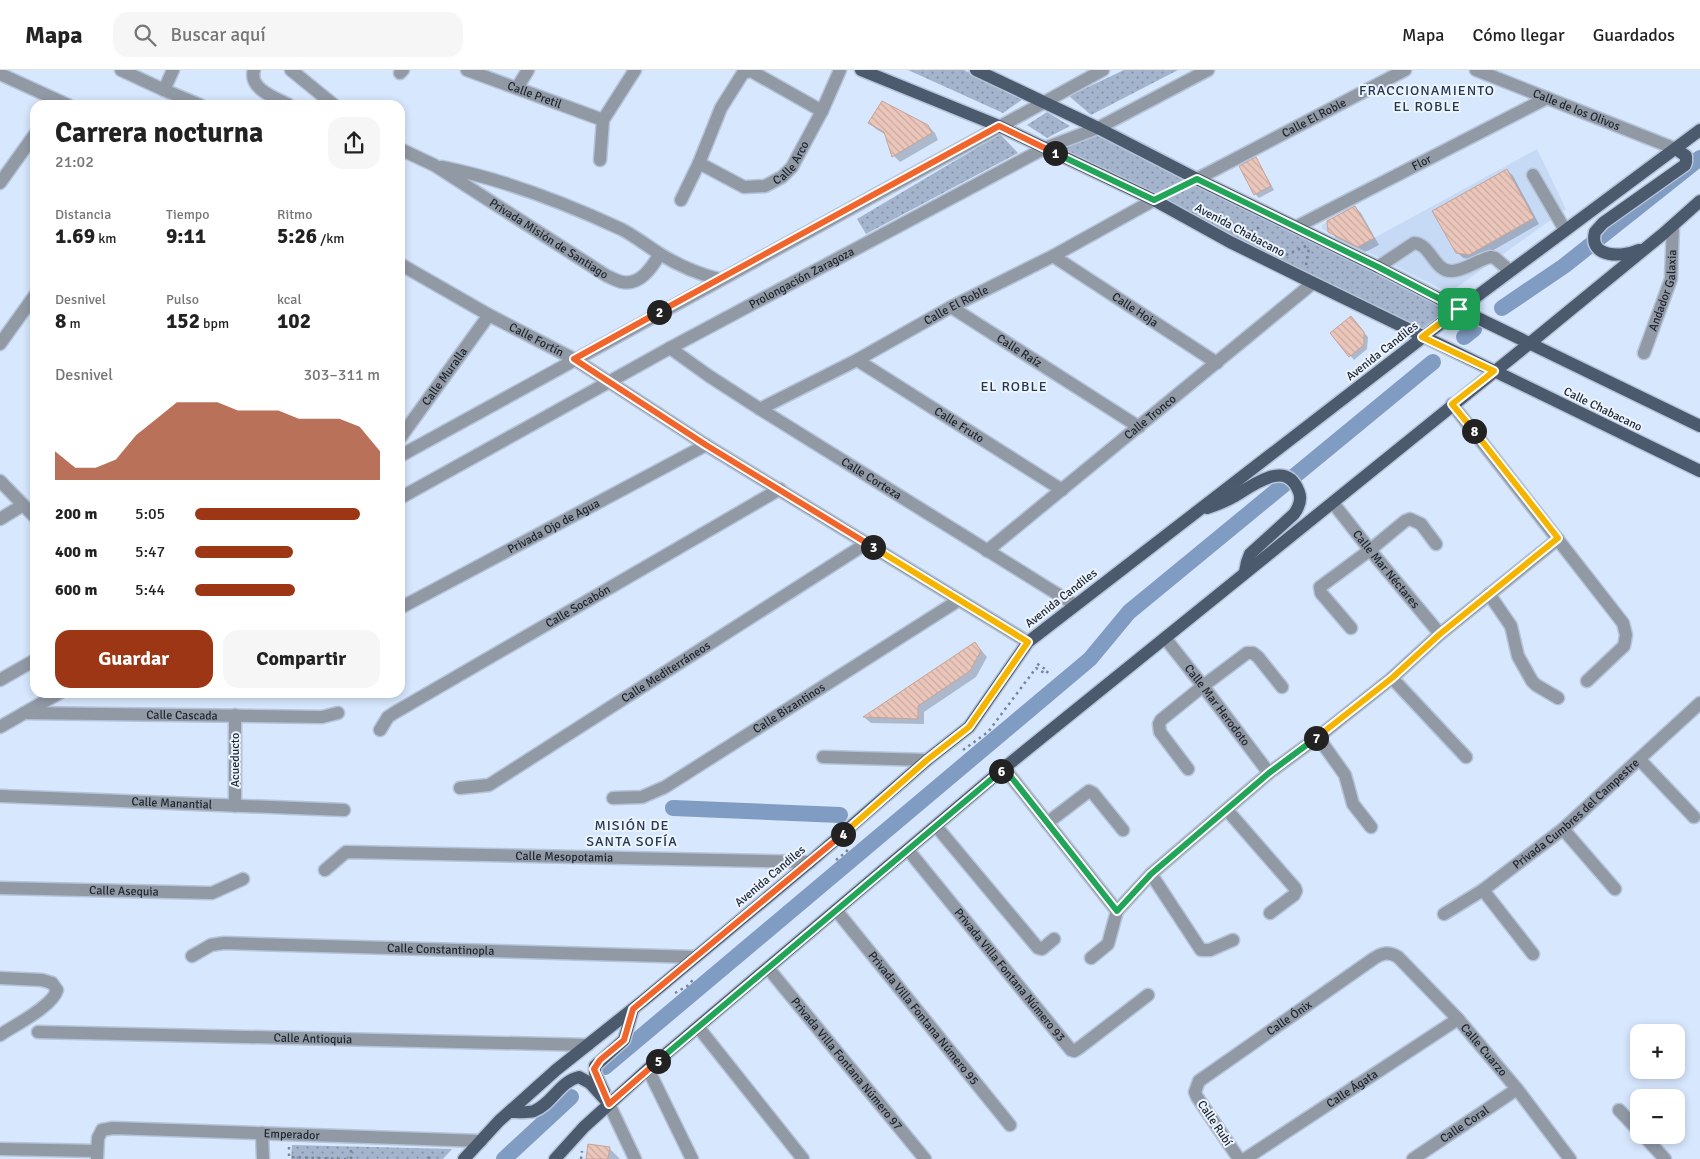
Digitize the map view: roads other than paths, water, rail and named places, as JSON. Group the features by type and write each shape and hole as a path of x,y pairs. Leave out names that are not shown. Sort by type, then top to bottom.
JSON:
{"main road":[{"name":"Avenida Chabacano","path":"861,70 999,126 1154,200 1308,281 1494,371"},
{"name":"Avenida Chabacano","path":"976,70 1098,128 1197,179 1530,343"},
{"name":"Avenida Candiles","path":"464,1159 510,1112 556,1070 633,1009 810,862 927,760 969,727 1028,642 1422,337 1700,130"},
{"path":"1648,246 1632,253 1617,256 1604,252 1595,242 1595,232 1603,223 1684,165 1686,156 1676,149"},
{"path":"555,1159 584,1127 648,1069 1004,768 1333,503 1452,404 1530,343 1673,226 1700,201"},
{"path":"1530,343 1700,426"},
{"name":"Calle Chabacano","path":"1494,371 1700,471"},
{"path":"1195,512 1226,501 1264,478 1278,476 1294,482 1300,495 1300,504 1296,511 1250,554 1246,562 1245,572"},
{"path":"609,1104 594,1069 600,1060 624,1040 633,1009"},
{"path":"510,1112 536,1110 568,1082 579,1077 590,1083 609,1104"}],"street":[{"path":"121,70 188,100"},
{"path":"164,90 172,70"},
{"path":"254,70 253,80 257,86 281,100"},
{"path":"291,70 328,100"},
{"name":"Calle Pretil","path":"467,70 603,120"},
{"path":"517,88 528,70"},
{"path":"600,160 603,120 634,70"},
{"path":"681,200 699,163 721,108 743,73 751,70 822,111"},
{"name":"Calle Arco","path":"699,163 744,187 765,186 782,177 792,167 822,111 840,70"},
{"path":"405,453 719,279 1103,70"},
{"name":"Prolongación Zaragoza","path":"405,495 670,348 1045,148 1098,128 1208,70"},
{"name":"Calle El Roble","path":"1197,179 1405,70"},
{"name":"Calle de los Olivos","path":"1476,70 1676,149"},
{"path":"0,74 53,100"},
{"name":"Flor","path":"1296,227 1548,98"},
{"path":"0,183 30,141"},
{"name":"Privada Misión de Santiago","path":"405,152 434,166 607,276 624,283 632,282 650,270 660,254"},
{"name":"Privada Misión de Santiago","path":"434,166 476,174 564,205 622,230 660,254 703,275 719,279"},
{"path":"1533,175 1565,230"},
{"name":"Calle El Roble","path":"760,409 857,360 952,307 1053,256 1154,200"},
{"name":"Andador Galaxia","path":"1644,353 1672,279 1673,226"},
{"path":"1378,267 1414,243 1422,245 1444,270 1452,271 1490,257 1495,258 1510,271"},
{"name":"Calle Hoja","path":"1053,256 1217,363"},
{"name":"Calle Fortín","path":"405,268 489,315 574,359 706,445 1028,642"},
{"name":"Calle Tronco","path":"987,551 1217,363 1308,281"},
{"path":"0,344 30,303"},
{"name":"Calle Raíz","path":"952,307 1139,427"},
{"name":"Calle Muralla","path":"405,431 489,315"},
{"name":"Calle Corteza","path":"670,348 760,409 1075,605"},
{"name":"Calle Fruto","path":"857,360 1062,490"},
{"path":"1452,404 1623,623 1626,635 1624,646 1587,681"},
{"name":"Privada Ojo de Agua","path":"405,605 706,445"},
{"path":"0,481 30,512"},
{"name":"Calle Socabón","path":"380,730 388,717 394,713 780,489"},
{"name":"Calle Mar Néctares","path":"1333,503 1440,634"},
{"path":"0,519 23,505"},
{"path":"1351,628 1321,593 1320,587 1410,519 1421,524 1436,544"},
{"path":"1092,958 1108,944 1117,911 1151,874 1269,773 1392,678 1440,634 1558,538"},
{"name":"Calle Mediterráneos","path":"460,788 489,785 867,543"},
{"path":"1489,594 1513,630 1518,656 1532,681 1558,698"},
{"name":"Calle Bizantinos","path":"613,798 642,797 665,788 960,600"},
{"name":"Calle Mar Herodoto","path":"1165,638 1269,773"},
{"path":"1188,769 1160,732 1159,724 1162,720 1247,653 1253,653 1258,657 1282,687"},
{"path":"0,680 30,663"},
{"path":"1392,678 1466,757"},
{"path":"0,727 50,698"},
{"name":"Privada Cumbres del Campestre","path":"1444,914 1483,890 1563,829 1700,704"},
{"name":"Calle Cascada","path":"24,713 322,717 338,713"},
{"name":"Acueducto","path":"235,715 235,806"},
{"path":"1318,737 1345,775 1353,804 1371,827"},
{"path":"823,757 927,760"},
{"path":"1640,760 1694,817"},
{"path":"1004,768 1117,911"},
{"path":"1047,823 1089,791 1093,793 1123,830"},
{"name":"Calle Manantial","path":"0,796 344,810"},
{"path":"1227,810 1295,888 1294,895 1270,913"},
{"path":"936,826 1038,948 1042,949 1054,939"},
{"path":"1563,829 1616,889"},
{"name":"Privada Villa Fontana Número 93","path":"908,850 1071,1050 1074,1051 1079,1048 1148,995"},
{"name":"Calle Mesopotamia","path":"325,870 346,852 810,862"},
{"path":"1151,874 1199,949 1204,951 1210,950 1233,940"},
{"name":"Calle Asequia","path":"0,888 212,893 243,879"},
{"path":"1483,890 1533,954"},
{"name":"Privada Villa Fontana Número 95","path":"836,910 1010,1125"},
{"name":"Calle Constantinopla","path":"192,956 211,945 224,942 695,957"},
{"name":"Calle Cuarzo","path":"1386,953 1392,953 1398,957 1458,1019 1517,1089 1570,1159"},
{"name":"Calle Ónix","path":"1196,1086 1204,1076 1373,959 1386,953"},
{"name":"Privada Villa Fontana Número 97","path":"768,968 925,1159"},
{"path":"0,978 42,980 52,983 57,990 55,996 45,1005 0,1036"},
{"name":"Calle Ágata","path":"1245,1159 1458,1019"},
{"path":"698,1027 803,1159"},
{"name":"Calle Antioquia","path":"38,1032 588,1045"},
{"path":"648,1069 692,1159"},
{"name":"Calle Rubí","path":"1196,1086 1195,1092 1197,1097 1239,1159"},
{"name":"Calle Coral","path":"1413,1159 1517,1089"},
{"path":"609,1104 635,1159"},
{"path":"1619,1110 1630,1122"},
{"name":"Emperador","path":"97,1155 98,1138 102,1130 113,1128 481,1141"},
{"path":"262,1133 263,1159"},
{"path":"1652,1144 1666,1159"},
{"path":"0,1149 97,1155"}],"waterway":[{"path":"1502,308 1564,266 1700,158"},
{"path":"1464,337 1474,329"},
{"path":"605,1067 1090,659 1129,612 1433,362"},
{"path":"673,808 840,815"},
{"path":"504,1159 571,1097"}],"district":[{"name":"FRACCIONAMIENTO EL ROBLE","path":"1427,98"},
{"name":"EL ROBLE","path":"1014,386"},
{"name":"MISIÓN DE SANTA SOFÍA","path":"632,834"}]}
